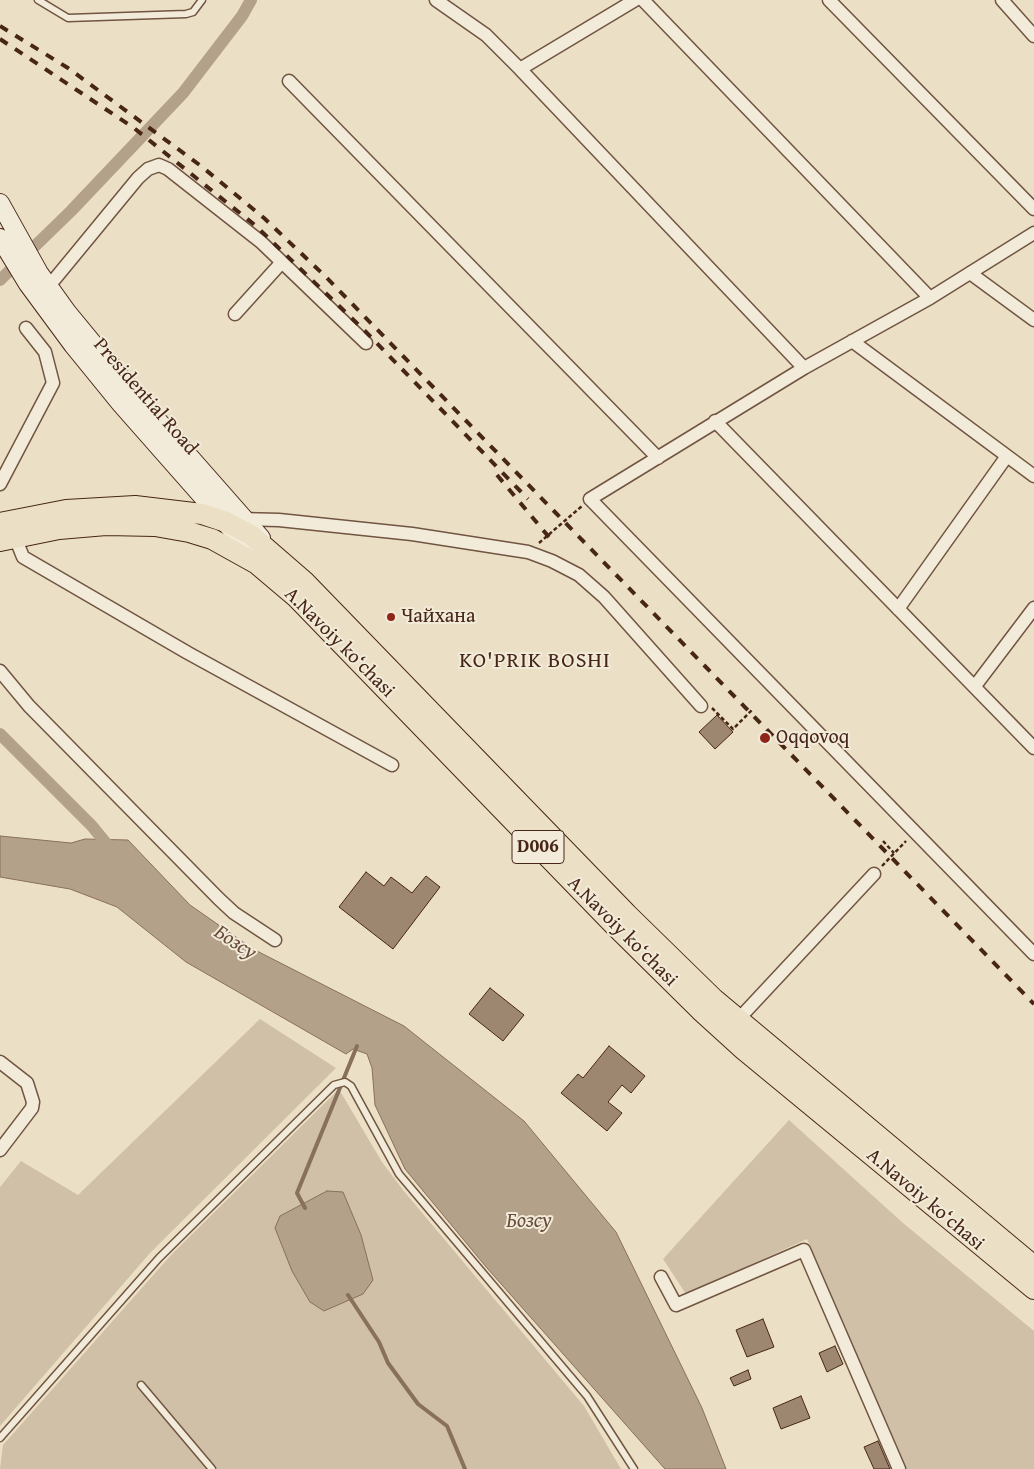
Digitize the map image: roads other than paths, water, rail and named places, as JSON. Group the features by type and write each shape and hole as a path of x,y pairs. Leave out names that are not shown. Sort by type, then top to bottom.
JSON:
{"main road":[{"name":"D006","path":"0,523 66,510 135,506 180,510 234,520 250,535 274,565 627,914 707,1005 991,1243 1034,1266"},
{"name":"A.Navoiy ko‘chasi","path":"7,539 60,529 130,525 178,529 223,543 244,555 274,565"},
{"name":"A.Navoiy ko‘chasi","path":"991,1243 1034,1289"}],"street":[{"path":"436,0 486,35 804,368"},
{"path":"520,69 635,0"},
{"path":"643,0 930,298"},
{"path":"829,0 1034,209"},
{"path":"1002,0 1034,36"},
{"path":"289,81 658,458"},
{"path":"38,281 138,178 148,169 159,166 168,169 245,230 282,262 366,343"},
{"path":"0,203 16,251"},
{"path":"1034,233 930,298 804,368 715,421 590,499 1034,954"},
{"path":"0,238 16,251"},
{"name":"Presidential Road","path":"16,251 38,281 73,345 121,404 234,520"},
{"path":"235,314 282,262"},
{"path":"970,273 1034,320"},
{"path":"0,484 53,383 45,352 26,328"},
{"path":"852,341 1034,476"},
{"path":"715,421 898,609 976,686 1034,748"},
{"path":"898,609 1007,456"},
{"path":"223,543 234,520 279,520 412,534 528,552 565,567 592,586 701,706"},
{"path":"7,539 23,557 188,654 392,765"},
{"path":"976,686 1034,608"},
{"path":"0,670 29,706 219,899 234,913 275,940"},
{"path":"732,1027 874,874"},
{"path":"0,1062 27,1084 33,1102 32,1108 0,1150"},
{"path":"661,1277 676,1305 804,1250 899,1469"}],"lane":[{"path":"38,0 68,18 186,14 193,12 202,0"},
{"path":"0,1438 159,1258 334,1085 345,1082 351,1086 399,1174 587,1396 634,1469"},
{"path":"141,1385 212,1469"}],"water":[{"name":"Бозсу","path":"0,836 71,843 85,839 128,840 190,905 253,949 404,1026 524,1121 616,1232 702,1408 726,1469 665,1469 487,1268 405,1169 375,1105 372,1068 367,1054 353,1049 346,1054 186,962 117,907 70,889 0,877"},
{"path":"327,1191 343,1192 361,1235 373,1280 363,1294 324,1311 310,1302 292,1271 275,1228 280,1216"}],"waterway":[{"path":"0,280 71,211 183,93 242,16 251,0"},
{"path":"0,734 92,826 114,853"},
{"path":"305,1208 297,1193 357,1046"},
{"path":"348,1295 379,1342 388,1363 418,1404 447,1426 465,1469"}],"railway":[{"path":"0,26 68,68 201,166 264,218 326,277 1034,1004"},
{"path":"0,39 134,128 256,226 366,332 528,499"},
{"path":"497,475 553,542"}],"place":[{"name":"Чайхана","path":"391,617"},
{"name":"Oqqovoq","path":"765,738"}],"district":[{"name":"KO'PRIK BOSHI","path":"535,661"}]}
